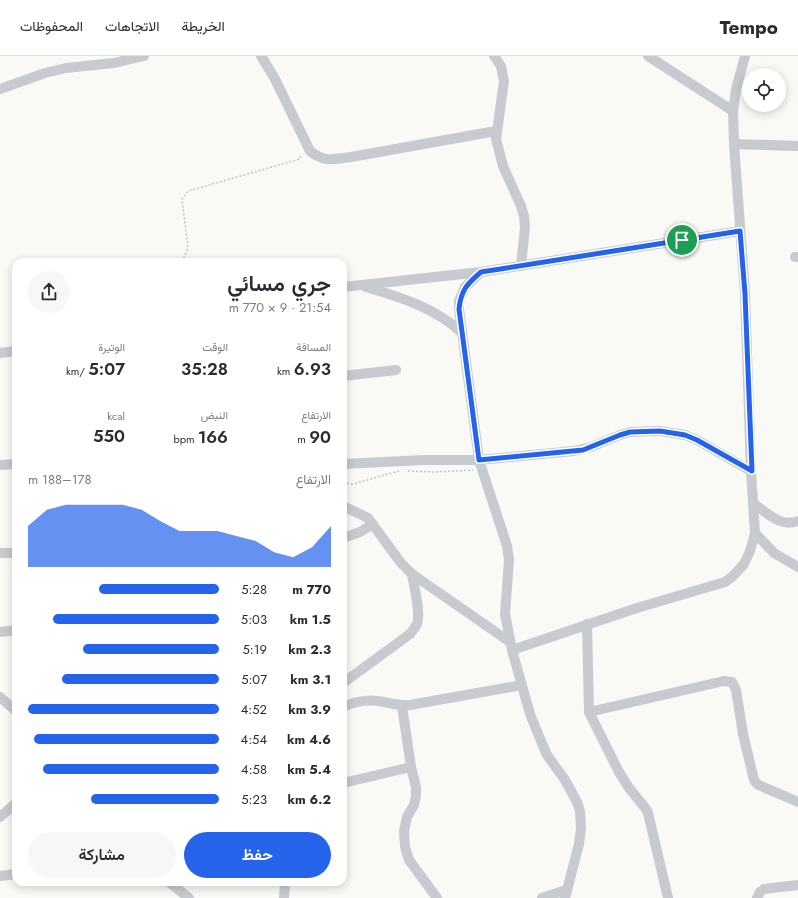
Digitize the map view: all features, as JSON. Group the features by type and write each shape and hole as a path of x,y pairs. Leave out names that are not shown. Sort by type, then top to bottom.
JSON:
{"street":[{"path":"0,89 45,73 66,68 114,63 144,56"},
{"path":"261,56 274,77 310,151 318,157 328,160 351,157 496,131"},
{"path":"494,56 501,66 504,81 496,131 496,146 524,216 525,227 521,266"},
{"path":"648,56 733,111"},
{"path":"511,646 725,582 744,564 750,551 755,533 745,294 733,111 736,89 745,56"},
{"path":"734,144 798,146"},
{"path":"347,287 481,272 740,231"},
{"path":"481,272 464,287 459,309 479,460 507,546 509,560 505,614 511,646 530,714 547,755 573,794 580,811 581,829 579,844 565,894 542,898"},
{"path":"361,285 387,293 434,313 446,319 462,333"},
{"path":"0,353 12,352"},
{"path":"347,376 396,370"},
{"path":"347,464 424,460 479,460 583,450 630,432 660,431 685,435 697,440 752,471"},
{"path":"0,465 12,464"},
{"path":"753,504 779,521 786,523 798,521"},
{"path":"347,508 368,518 401,563 412,574 511,646"},
{"path":"347,537 360,532 373,524"},
{"path":"755,533 774,552 798,567"},
{"path":"0,553 12,553"},
{"path":"347,680 410,634 415,628 418,622 412,574"},
{"path":"587,624 589,712 619,772 648,813 668,898"},
{"path":"0,632 12,630"},
{"path":"589,712 724,681 732,682 736,690 743,734 754,780 760,786 798,802"},
{"path":"347,705 356,702 366,701 384,702 402,706 522,684"},
{"path":"0,697 12,708"},
{"path":"402,706 411,767 416,788 414,805 407,816 404,831 405,847 409,860 437,898"},
{"path":"347,782 411,767"},
{"path":"0,817 12,806"},
{"path":"0,876 12,874"},
{"path":"757,898 760,892 764,889 798,885"},
{"path":"174,886 189,898"},
{"path":"284,898 285,886"}],"path":[{"path":"184,258 188,248 182,199 188,191 300,159 301,153"}],"route":[{"path":"740,231 745,294 752,471 697,440 685,435 660,431 630,432 583,450 479,460 459,309 464,287 481,272 682,240 740,231"}]}
